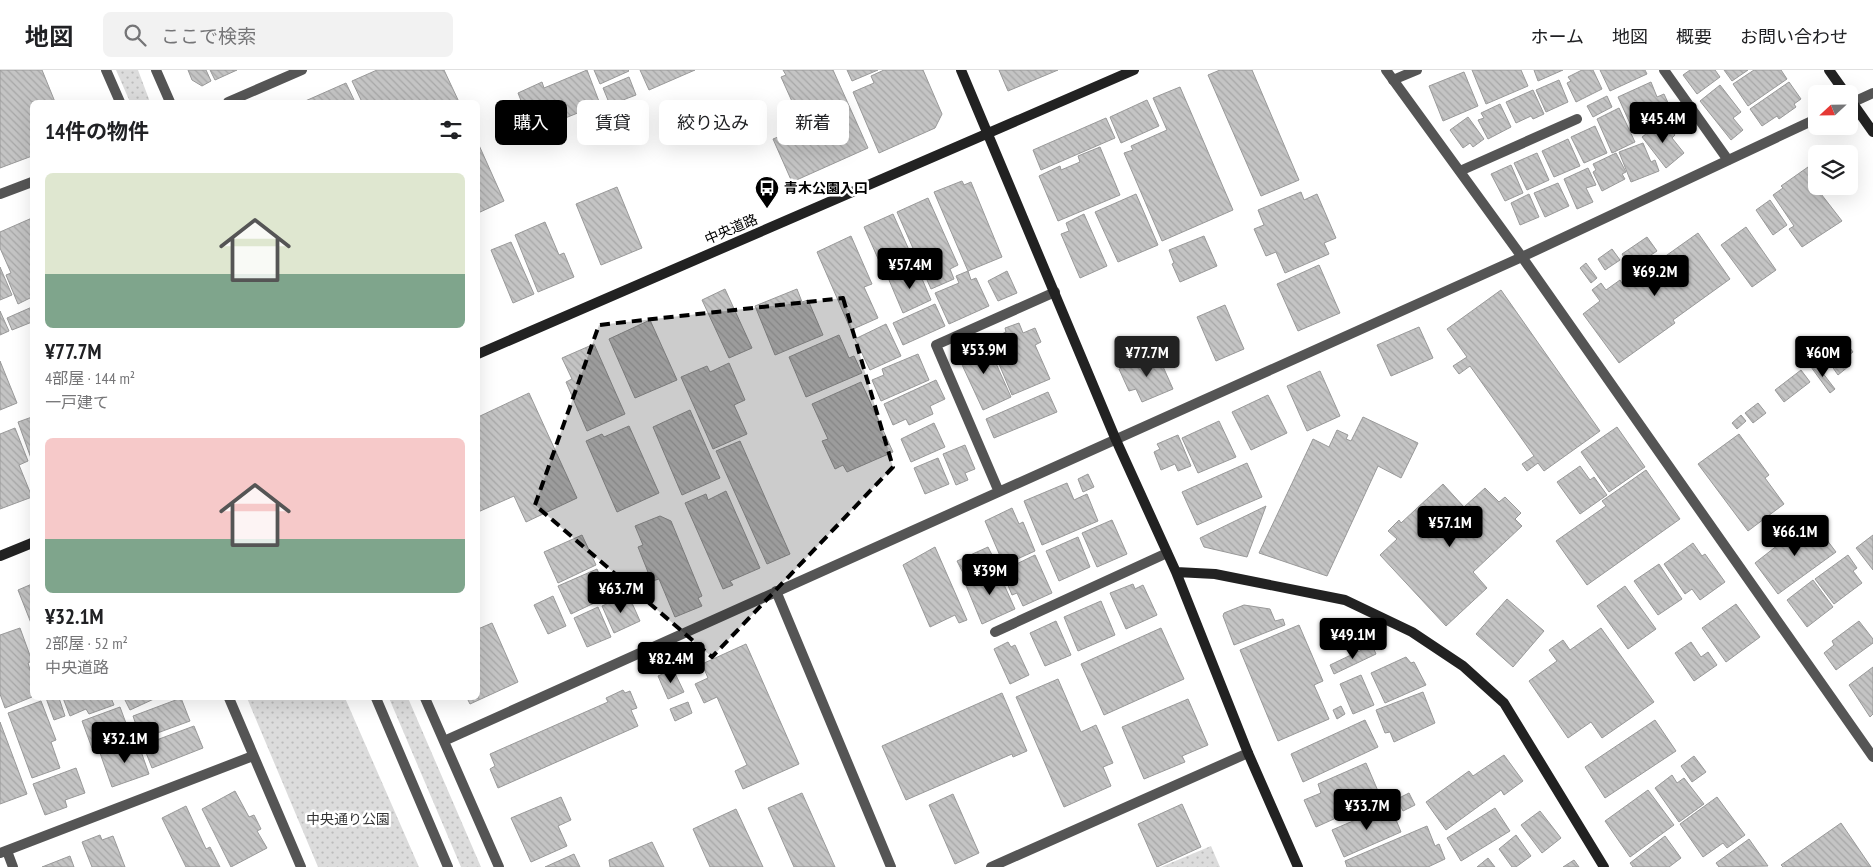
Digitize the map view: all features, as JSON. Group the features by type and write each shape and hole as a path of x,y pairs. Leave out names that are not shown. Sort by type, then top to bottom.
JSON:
{"street":[{"path":"106,70 119,100"},
{"path":"156,70 169,100"},
{"path":"233,100 302,70"},
{"path":"962,70 1116,440 1176,572 1248,753 1298,867"},
{"name":"中央道路","path":"480,353 1134,70"},
{"path":"1386,70 1522,257 1873,757"},
{"path":"1393,80 1417,70"},
{"path":"1664,70 1728,160"},
{"path":"1829,70 1839,85"},
{"path":"1858,97 1873,93"},
{"path":"1858,112 1873,132"},
{"path":"1460,171 1577,119"},
{"path":"444,741 1522,257 1808,123"},
{"path":"0,194 30,183"},
{"path":"999,492 936,345 1055,292"},
{"path":"0,556 30,544"},
{"path":"995,632 1166,553"},
{"path":"1176,572 1215,574 1345,600 1412,632 1462,666 1504,703 1604,867"},
{"path":"776,591 891,867"},
{"path":"230,700 301,867"},
{"path":"377,700 448,867"},
{"path":"426,700 499,867"},
{"path":"991,867 1248,753"},
{"path":"13,867 3,852 253,756"}],"highlighted area":[{"path":"843,298 893,467 712,657 535,505 599,325"}],"green space":[{"path":"116,70 138,70 149,100 129,100"},
{"name":"中央通り公園","path":"248,700 346,700 419,867 318,867"},
{"path":"390,700 409,700 481,867 461,867"},
{"path":"1211,846 1220,867 1161,867"}],"building":[{"path":"0,70 42,70 54,100 30,100 30,157 0,168"},
{"path":"188,70 206,70 211,81 202,86 192,80"},
{"path":"210,70 237,70 215,80"},
{"path":"377,70 444,70 458,100 361,100 352,81"},
{"path":"587,70 598,100 577,100 577,113 567,117 567,100 521,100 518,93 542,82 544,88"},
{"path":"594,70 628,70 629,71 600,84"},
{"path":"640,70 695,70 649,90"},
{"path":"783,70 833,70 846,100 791,100 781,77 786,75"},
{"path":"847,70 878,70 852,81"},
{"path":"884,70 923,70 942,114 935,128 879,153 853,92 874,83 871,76"},
{"path":"999,70 1058,70 1008,91"},
{"path":"1220,70 1252,70 1299,180 1261,196 1208,75"},
{"path":"1472,70 1521,70 1528,86 1486,104"},
{"path":"1534,70 1563,70 1538,81"},
{"path":"1582,70 1593,70 1602,89 1576,102 1567,83 1571,81 1568,77"},
{"path":"1600,70 1645,70 1647,74 1610,91"},
{"path":"1690,70 1715,70 1720,77 1697,94 1683,75"},
{"path":"1724,70 1748,70 1732,81"},
{"path":"1754,70 1781,70 1787,79 1748,106 1733,84"},
{"path":"1464,72 1478,106 1443,121 1429,86"},
{"path":"629,77 636,95 623,100 608,100 603,88"},
{"path":"1559,80 1568,102 1546,112 1536,90"},
{"path":"1651,82 1657,97 1664,94 1670,107 1662,110 1665,117 1633,130 1618,97"},
{"path":"1789,82 1801,99 1794,104 1796,107 1779,119 1777,116 1762,126 1750,109"},
{"path":"346,83 354,100 308,100"},
{"path":"1720,85 1741,112 1733,118 1743,130 1731,140 1700,101"},
{"path":"1180,87 1233,210 1162,241 1124,153 1133,150 1131,146 1167,130 1153,98"},
{"path":"1533,90 1544,114 1533,119 1531,116 1516,123 1506,102"},
{"path":"1607,96 1612,107 1593,117 1587,106"},
{"path":"1147,100 1159,126 1121,143 1110,117"},
{"path":"1500,104 1511,127 1488,139 1478,120 1484,118 1481,113"},
{"path":"849,106 868,148 792,182 773,139 777,137 777,145 849,145"},
{"path":"1619,108 1635,142 1612,153 1597,119"},
{"path":"1468,117 1484,139 1473,147 1470,143 1463,148 1450,130"},
{"path":"1106,118 1115,138 1041,170 1033,150"},
{"path":"1664,120 1675,135 1672,138 1684,153 1666,168 1642,137"},
{"path":"1595,126 1607,153 1584,163 1571,137"},
{"path":"1568,139 1580,166 1554,177 1542,151"},
{"path":"1643,143 1651,162 1655,160 1659,171 1631,182 1619,152"},
{"path":"480,147 504,201 480,212"},
{"path":"1100,147 1120,195 1058,221 1039,176 1060,166 1061,170 1080,162 1078,156"},
{"path":"1537,153 1549,180 1527,190 1514,163"},
{"path":"1616,153 1626,172 1622,174 1625,179 1602,191 1593,172 1596,170 1593,164"},
{"path":"1511,165 1523,193 1505,201 1491,174"},
{"path":"1808,167 1808,195 1822,195 1842,221 1802,247 1789,229 1794,226 1773,195 1783,188 1781,186"},
{"path":"1588,168 1596,185 1586,188 1593,202 1577,209 1564,179"},
{"path":"962,181 964,185 971,182 1002,257 968,271 934,192"},
{"path":"1558,183 1569,206 1545,217 1534,193"},
{"path":"617,187 642,248 601,265 576,204"},
{"path":"1301,192 1304,200 1317,194 1336,238 1324,243 1329,254 1285,273 1276,252 1266,256 1254,229 1264,225 1258,210"},
{"path":"1136,194 1158,245 1118,262 1095,212"},
{"path":"1529,194 1539,217 1520,225 1511,203"},
{"path":"928,198 958,265 950,269 954,279 931,289 897,212"},
{"path":"1770,200 1787,225 1773,235 1756,210"},
{"path":"893,214 913,259 884,272 864,227"},
{"path":"1084,214 1107,266 1080,278 1061,234 1069,231 1066,223"},
{"path":"30,219 30,298 18,304 6,275 11,273 0,248 0,232"},
{"path":"545,222 559,255 564,253 574,277 538,292 515,235"},
{"path":"1746,227 1776,270 1752,287 1721,245"},
{"path":"1698,233 1730,279 1673,320 1675,323 1619,363 1583,314 1600,301 1592,290 1601,283 1606,290 1620,280 1624,287 1638,277 1630,266 1641,259 1646,266 1659,257 1660,260"},
{"path":"851,236 872,284 864,287 878,318 851,330 817,252"},
{"path":"1204,236 1217,266 1180,282 1172,264 1174,263 1169,250"},
{"path":"1647,237 1657,251 1645,259 1642,255 1628,264 1622,254"},
{"path":"511,242 534,294 513,303 491,250"},
{"path":"1612,249 1620,260 1605,270 1598,259"},
{"path":"1586,263 1597,278 1591,283 1580,268"},
{"path":"1319,265 1340,313 1298,331 1277,284"},
{"path":"0,267 12,295 0,300"},
{"path":"917,267 931,300 903,313 889,280"},
{"path":"968,271 971,280 976,278 989,306 949,324 935,293 959,283 956,276"},
{"path":"1007,271 1017,293 998,301 988,281"},
{"path":"725,289 752,348 729,358 702,300"},
{"path":"797,289 802,302 808,300 823,335 775,355 755,306"},
{"path":"1501,290 1600,431 1544,471 1538,463 1527,471 1522,464 1534,456 1470,366 1459,374 1453,366 1467,357 1447,329"},
{"path":"935,304 945,326 903,345 893,323"},
{"path":"1225,305 1244,349 1216,361 1197,317"},
{"path":"30,308 30,323 12,330 7,318"},
{"path":"0,311 9,331 0,335"},
{"path":"650,320 677,380 635,398 609,339"},
{"path":"1019,323 1023,333 1035,328 1041,342 1035,345 1050,379 1012,395 989,340 1006,332 1005,328"},
{"path":"886,324 901,356 870,370 855,339"},
{"path":"1419,327 1433,358 1391,376 1377,345"},
{"path":"839,335 849,358 854,356 862,373 806,397 789,357"},
{"path":"1844,340 1853,352 1844,359 1849,366 1838,375 1824,355"},
{"path":"986,341 1011,397 983,410 957,354"},
{"path":"594,344 625,414 587,431 566,382 572,379 562,358"},
{"path":"1157,353 1173,389 1142,402 1136,389 1129,391 1119,369"},
{"path":"918,354 929,380 881,401 872,380 884,375 882,369"},
{"path":"0,361 17,403 0,410"},
{"path":"729,363 745,400 734,405 747,434 713,449 681,377 707,366 710,372"},
{"path":"1815,363 1835,389 1830,393 1811,367"},
{"path":"1801,370 1810,382 1784,402 1775,390"},
{"path":"1320,371 1340,416 1307,431 1287,386"},
{"path":"936,380 945,399 930,406 933,414 909,425 906,419 893,425 884,404"},
{"path":"861,382 893,452 847,472 843,465 835,469 822,441 828,439 812,404"},
{"path":"1048,392 1057,412 994,438 986,419"},
{"path":"529,393 577,498 526,522 514,496 480,511 480,416"},
{"path":"1268,395 1287,433 1251,450 1232,412"},
{"path":"1758,403 1766,413 1753,423 1745,413"},
{"path":"690,410 720,478 682,495 653,427"},
{"path":"1741,415 1746,421 1737,429 1732,423"},
{"path":"1363,417 1418,443 1401,478 1378,466 1327,576 1259,553 1313,439 1329,447 1337,430 1348,435 1346,439 1351,441"},
{"path":"30,418 30,455 18,422"},
{"path":"1219,421 1236,457 1198,473 1182,438"},
{"path":"934,423 945,447 911,462 901,439"},
{"path":"629,426 659,493 617,512 586,441 602,434 604,437"},
{"path":"1617,427 1645,467 1609,492 1581,452"},
{"path":"15,428 28,461 19,465 30,492 30,498 0,509 0,434"},
{"path":"1739,434 1769,475 1765,478 1784,504 1748,531 1698,464"},
{"path":"1178,435 1191,466 1178,471 1175,464 1161,470 1154,452 1160,449 1157,444"},
{"path":"740,441 790,554 767,564 716,451"},
{"path":"965,445 975,469 965,473 968,480 956,485 943,454"},
{"path":"938,458 949,484 925,494 914,468"},
{"path":"1247,463 1262,497 1197,525 1182,492"},
{"path":"1580,466 1590,480 1594,477 1607,495 1580,514 1557,482"},
{"path":"1646,470 1680,519 1587,585 1556,541 1606,506 1602,501"},
{"path":"1088,474 1094,487 1083,492 1078,479"},
{"path":"1067,483 1074,500 1087,494 1098,521 1042,545 1024,501"},
{"path":"1443,484 1464,507 1485,488 1499,502 1505,497 1521,513 1515,519 1522,526 1473,572 1487,588 1446,626 1380,555 1397,539 1388,531 1399,520 1401,523"},
{"path":"726,491 760,568 730,581 733,585 723,589 685,503 706,494 708,500"},
{"path":"1266,506 1247,557 1204,547 1200,538"},
{"path":"1012,508 1019,524 1023,522 1035,551 1004,565 985,521"},
{"path":"660,516 671,521 702,596 698,598 702,606 675,617 659,579 649,582 645,573 648,572 638,547 643,545 635,526"},
{"path":"1811,519 1836,552 1778,594 1755,563"},
{"path":"1112,520 1127,554 1097,567 1082,533"},
{"path":"582,535 596,565 558,583 544,552"},
{"path":"1873,535 1873,570 1856,548"},
{"path":"1078,537 1090,567 1059,581 1046,551"},
{"path":"1693,543 1702,556 1705,554 1725,582 1700,600 1692,589 1685,594 1664,564"},
{"path":"935,547 967,620 959,623 955,615 930,627 903,565"},
{"path":"988,547 997,565 966,579 957,561"},
{"path":"1035,555 1052,593 1023,606 1017,593 1012,595 1002,571"},
{"path":"1848,555 1857,568 1853,571 1862,583 1834,604 1815,579"},
{"path":"1659,564 1682,599 1658,615 1634,581"},
{"path":"597,569 609,596 571,614 558,586"},
{"path":"997,569 1015,609 982,624 965,583"},
{"path":"1813,580 1833,607 1807,627 1787,600"},
{"path":"1133,584 1135,589 1143,585 1157,615 1126,629 1110,593"},
{"path":"30,585 30,620 18,590"},
{"path":"1625,586 1656,629 1628,649 1597,606"},
{"path":"628,594 640,621 614,633 602,606"},
{"path":"553,596 566,626 548,634 534,605"},
{"path":"1507,599 1544,631 1513,667 1476,634"},
{"path":"1101,601 1115,635 1078,651 1064,617"},
{"path":"1736,604 1760,637 1726,662 1702,628"},
{"path":"1244,605 1270,609 1275,621 1283,619 1285,625 1234,645 1223,616 1224,613"},
{"path":"598,607 611,637 587,647 574,618"},
{"path":"1056,621 1071,655 1045,666 1030,633"},
{"path":"1859,621 1873,639 1873,643 1836,670 1824,653 1834,645 1832,641"},
{"path":"492,623 518,682 480,699 480,628"},
{"path":"1299,625 1323,681 1314,685 1329,719 1278,741 1240,650"},
{"path":"20,628 30,656 30,662 28,663 30,670 30,698 5,708 0,694 0,635"},
{"path":"1161,628 1184,679 1104,715 1081,664"},
{"path":"1601,628 1654,702 1602,738 1591,722 1568,738 1529,681 1557,661 1549,650 1563,640 1570,650"},
{"path":"1008,642 1011,647 1015,645 1029,675 1010,684 994,649"},
{"path":"1691,642 1701,657 1708,652 1717,665 1694,681 1675,653"},
{"path":"746,644 799,764 743,789 735,771 747,765 717,697 704,703 695,684 708,678 702,664"},
{"path":"1372,645 1376,654 1334,674 1330,665"},
{"path":"1406,657 1411,663 1414,662 1426,685 1385,703 1371,673"},
{"path":"1873,667 1873,714 1870,717 1849,685"},
{"path":"673,669 684,692 668,699 658,676"},
{"path":"1361,675 1374,705 1353,714 1340,684"},
{"path":"1058,679 1081,732 1096,725 1113,763 1103,767 1111,786 1064,807 1016,697"},
{"path":"623,690 625,693 630,691 637,708 631,710 638,726 498,788 490,769 495,766 490,754 608,702 606,698"},
{"path":"1423,692 1435,723 1394,742 1390,732 1385,733 1376,710"},
{"path":"1002,693 1027,751 1013,757 1012,754 906,800 882,746"},
{"path":"1188,699 1208,745 1182,756 1185,762 1144,779 1122,727"},
{"path":"47,700 60,700 65,716 54,720"},
{"path":"64,700 112,700 114,705 89,714 86,709 70,716"},
{"path":"125,700 152,700 130,710"},
{"path":"176,700 182,700 190,721 141,739 133,716"},
{"path":"468,700 479,700 470,704"},
{"path":"41,701 56,740 51,742 60,768 32,778 8,713"},
{"path":"688,702 692,713 675,721 670,709"},
{"path":"1341,706 1345,714 1337,719 1333,710"},
{"path":"120,707 130,734 92,748 82,721"},
{"path":"1365,720 1378,747 1303,782 1291,754"},
{"path":"1655,720 1676,751 1605,798 1585,767"},
{"path":"0,722 27,794 0,804"},
{"path":"194,726 203,748 152,768 143,745"},
{"path":"137,740 149,774 112,787 100,753"},
{"path":"1504,755 1523,781 1504,795 1501,790 1446,830 1426,802 1469,771 1473,776"},
{"path":"1694,756 1706,772 1692,782 1681,766"},
{"path":"1366,763 1381,798 1316,827 1304,800 1321,793 1318,784"},
{"path":"76,768 85,793 65,800 67,807 45,815 33,784"},
{"path":"1672,775 1677,783 1684,778 1704,804 1679,822 1655,788"},
{"path":"1648,790 1674,825 1630,857 1605,821"},
{"path":"235,791 249,817 254,815 261,829 257,831 267,848 231,867 202,809"},
{"path":"802,793 835,867 794,867 768,808"},
{"path":"1409,793 1415,805 1403,811 1397,799"},
{"path":"953,794 979,853 955,864 929,805"},
{"path":"561,797 571,820 558,826 567,846 531,862 511,818"},
{"path":"1717,797 1745,835 1727,848 1723,843 1703,857 1680,824"},
{"path":"1182,804 1201,847 1157,867 1138,824"},
{"path":"1390,805 1401,832 1344,857 1332,830"},
{"path":"186,806 206,849 210,847 220,867 186,867 162,818"},
{"path":"1495,808 1510,831 1461,861 1447,838"},
{"path":"736,809 763,867 710,867 693,829"},
{"path":"1540,811 1561,838 1542,853 1521,825"},
{"path":"1841,823 1871,867 1783,867 1781,865"},
{"path":"1427,826 1435,846 1439,844 1445,859 1428,867 1347,867 1345,861"},
{"path":"100,835 102,840 113,836 125,867 92,867 82,842"},
{"path":"1516,835 1531,856 1516,867 1512,867 1499,849"},
{"path":"1665,836 1681,858 1669,867 1633,867 1630,863"},
{"path":"1749,839 1768,866 1719,867 1716,863"},
{"path":"652,842 664,867 610,867 609,860"},
{"path":"574,854 580,867 545,867"},
{"path":"70,856 74,867 42,867"},
{"path":"1488,858 1495,867 1477,867"},
{"path":"1574,860 1579,867 1563,867"}],"place":[{"name":"青木公園入口","path":"767,209"}]}
